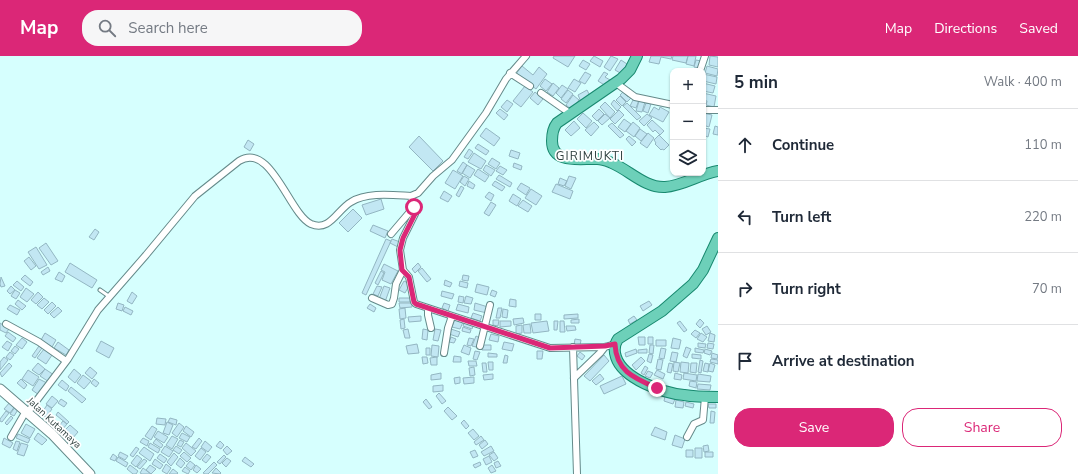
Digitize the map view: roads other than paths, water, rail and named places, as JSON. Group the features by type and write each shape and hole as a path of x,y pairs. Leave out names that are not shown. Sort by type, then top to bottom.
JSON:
{"main road":[{"path":"637,56 630,70 616,83 557,123 552,141 553,147 557,153 564,158 606,160 646,182 658,186 672,186 718,171"},
{"path":"718,238 703,270 693,284 658,313 610,345 621,366 641,381 671,393 718,397"},
{"name":"Jalan Kutamaya","path":"0,389 52,434 90,474"}],"street":[{"path":"11,437 27,412 66,361 93,316 195,196 244,158 250,157 258,160 272,171 296,210 305,220 313,225 319,226 326,224 349,203 356,199 374,196 411,196 421,190 433,176 452,160 486,113 510,73 526,56"},
{"path":"701,68 704,56"},
{"path":"510,73 530,86"},
{"path":"616,83 635,97 670,104"},
{"path":"541,93 571,114"},
{"path":"706,110 718,110"},
{"path":"372,298 388,305 392,304 396,284 402,270 401,245 415,214 411,196"},
{"path":"391,234 414,207"},
{"path":"402,270 409,277 414,302 428,308 550,348 610,345"},
{"path":"480,346 490,305"},
{"path":"428,308 428,315 432,328"},
{"path":"444,353 448,328 452,316"},
{"path":"6,324 39,342 66,361"},
{"path":"574,378 610,345"},
{"path":"573,347 577,474"},
{"path":"687,437 694,424 703,420 705,397"}],"lane":[{"path":"100,290 110,297"}],"district":[{"name":"GIRIMUKTI","path":"590,156"}]}
